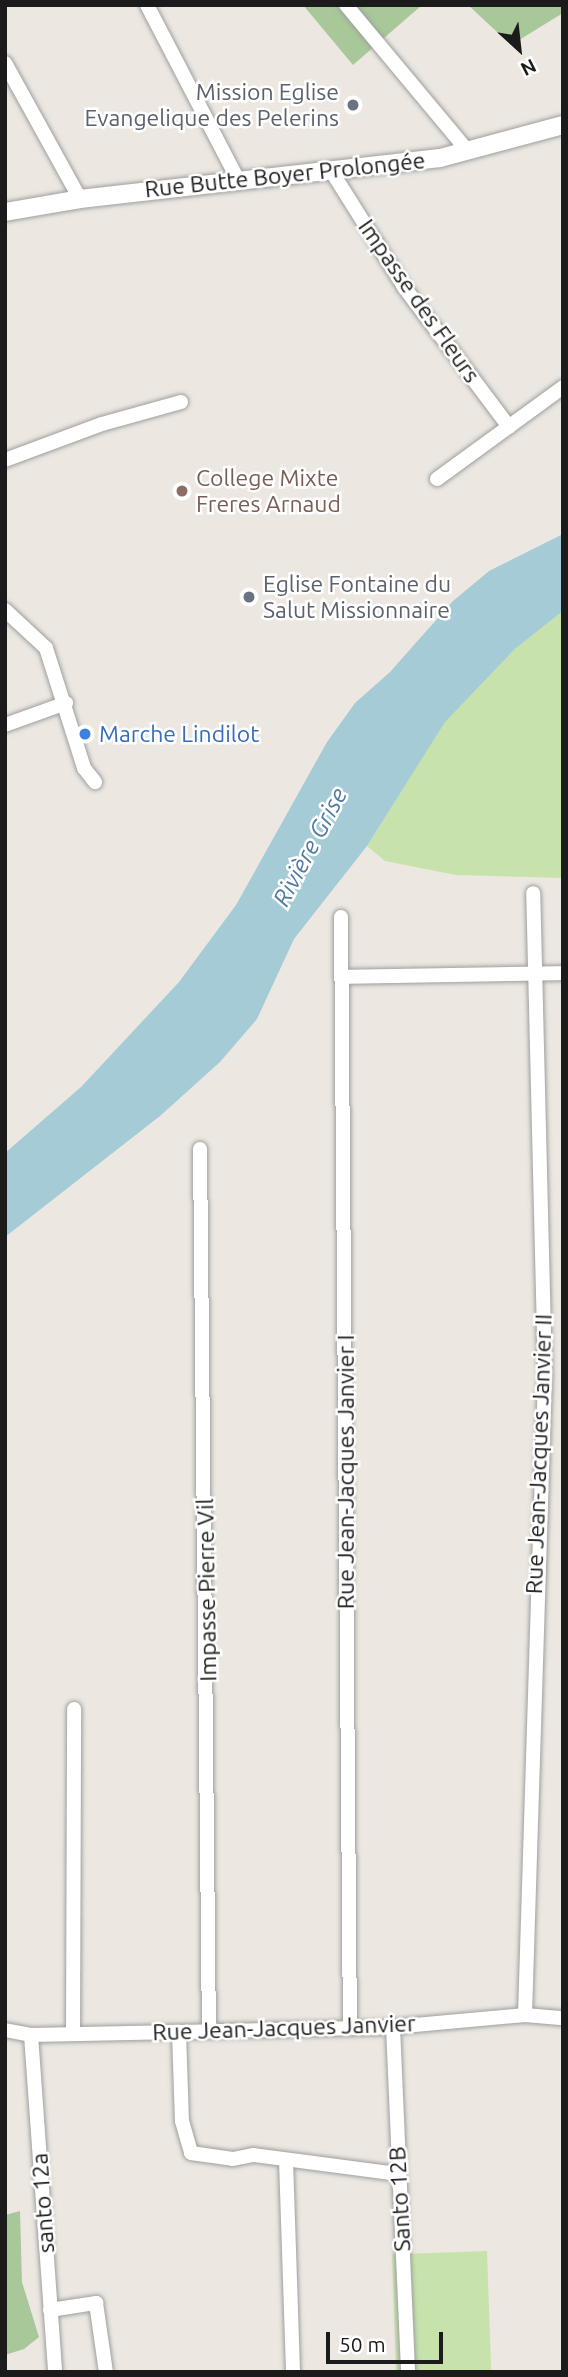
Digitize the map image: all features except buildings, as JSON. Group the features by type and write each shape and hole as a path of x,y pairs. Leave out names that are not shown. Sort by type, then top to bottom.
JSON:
{"street":[{"path":"147,5 238,180"},
{"path":"346,5 467,150"},
{"path":"5,63 80,199"},
{"name":"Rue Butte Boyer Prolongée","path":"5,212 80,199 238,180 332,173 467,150 563,125"},
{"name":"Impasse des Fleurs","path":"332,173 404,287 509,427"},
{"path":"437,479 563,387"},
{"path":"5,460 102,424 181,402"},
{"path":"5,610 46,648 85,768 95,782"},
{"path":"5,725 66,703"},
{"name":"Rue Jean-Jacques Janvier II","path":"525,2015 545,1375 533,893"},
{"name":"Rue Jean-Jacques Janvier I","path":"341,917 351,2026"},
{"path":"342,976 563,973"},
{"name":"Impasse Pierre Vil","path":"200,1149 209,2031"},
{"path":"73,2034 74,1709"},
{"name":"Rue Jean-Jacques Janvier","path":"5,2030 31,2035 179,2032 393,2027 525,2015 563,2018"},
{"name":"Santo 12B","path":"393,2027 408,2372"},
{"path":"179,2032 182,2121 191,2154 286,2160 398,2174"},
{"name":"santo 12a","path":"31,2035 55,2372"},
{"path":"286,2160 293,2372"},
{"path":"50,2310 92,2301 99,2306 106,2372"}],"green space":[{"path":"303,5 422,5 353,65"},
{"path":"468,5 563,5 563,13 511,45"},
{"path":"563,611 563,878 456,875 385,861 367,846 445,721 515,649"},
{"path":"20,2211 22,2282 39,2337 24,2349 5,2355 5,2215"},
{"path":"487,2251 491,2372 396,2372 392,2254"}],"water":[{"name":"Rivière Grise","path":"563,534 563,611 515,649 445,722 367,846 294,939 257,1019 220,1062 160,1116 5,1237 5,1153 81,1087 179,982 236,905 327,742 355,703 390,672 453,601 489,571"}],"place":[{"name":"Mission Eglise Evangelique des Pelerins","path":"353,105"},
{"name":"College Mixte Freres Arnaud","path":"182,491"},
{"name":"Eglise Fontaine du Salut Missionnaire","path":"249,597"},
{"name":"Marche Lindilot","path":"85,734"}]}
